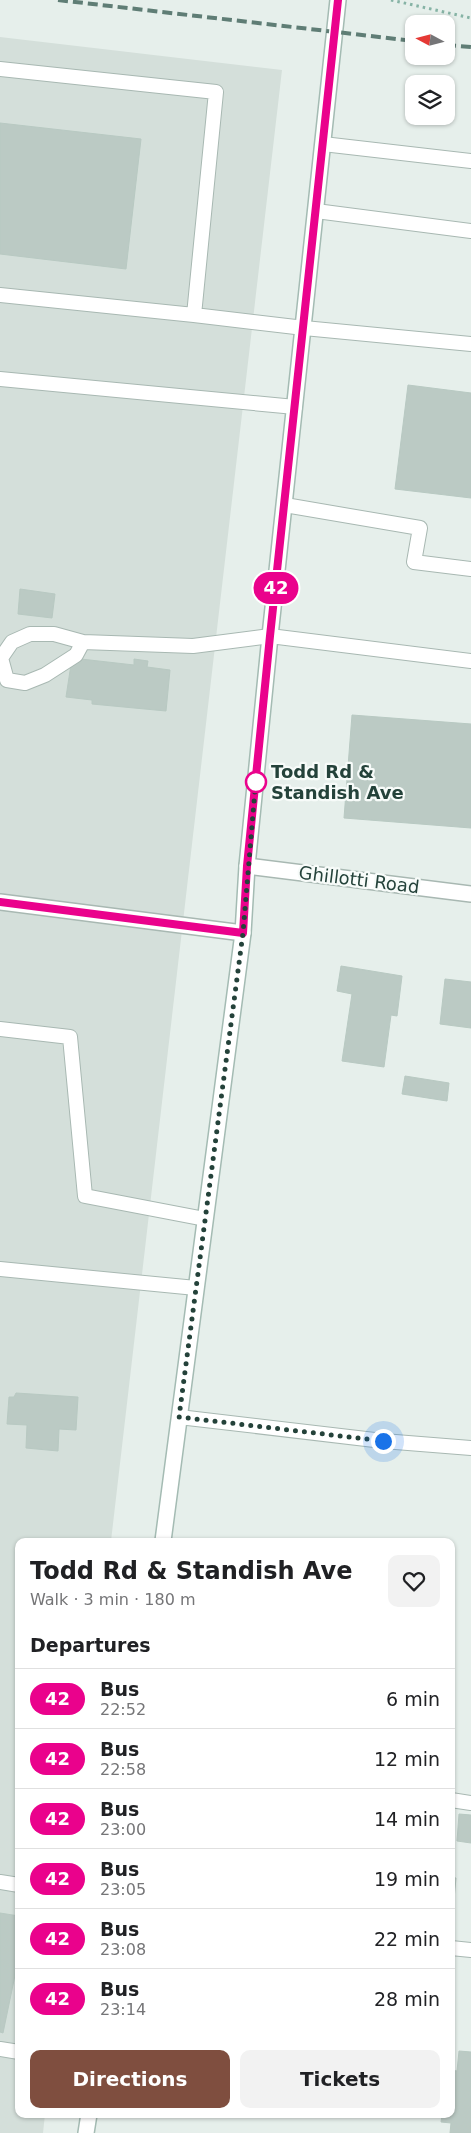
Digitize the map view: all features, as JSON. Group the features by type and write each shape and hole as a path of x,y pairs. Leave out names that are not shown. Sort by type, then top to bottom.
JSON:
{"main road":[{"path":"163,1538 243,933 247,866 270,636 338,0"},
{"name":"Ghillotti Road","path":"247,866 471,894"},
{"path":"0,902 243,933"},
{"path":"86,2133 88,2118"}],"lane":[{"path":"0,68 216,92 194,315"},
{"path":"323,144 471,161"},
{"path":"316,211 471,231"},
{"path":"0,294 304,328 471,344"},
{"path":"0,379 295,406"},
{"path":"285,506 420,528 414,562 471,569"},
{"path":"83,642 76,655 45,675 24,683 6,680 1,658 12,642 30,634 54,634 83,642 194,646 270,636 471,661"},
{"path":"0,1029 70,1037 85,1196 205,1219"},
{"path":"0,1269 196,1288"},
{"path":"179,1417 383,1441 471,1448"},
{"path":"455,1801 471,1803"},
{"path":"0,1882 15,1884"},
{"path":"455,1948 471,1950"},
{"path":"0,2049 15,2051"}],"path":[{"path":"391,0 471,18"}],"shaded area":[{"path":"0,37 282,70 111,1538 15,1538 15,2118 45,2118 43,2133 0,2133"}],"building":[{"path":"0,123 141,139 126,269 0,254"},
{"path":"408,385 471,393 471,498 395,489"},
{"path":"20,589 55,594 52,618 18,614"},
{"path":"72,658 134,665 134,659 148,661 147,667 170,670 166,711 92,704 92,700 66,697"},
{"path":"352,715 471,724 471,828 344,818"},
{"path":"341,966 402,976 397,1016 391,1015 384,1067 342,1061 352,994 337,991"},
{"path":"445,979 471,982 471,1028 440,1024"},
{"path":"405,1076 449,1083 447,1101 402,1094"},
{"path":"16,1393 78,1397 76,1430 59,1429 58,1451 26,1448 27,1425 7,1424 9,1397 14,1397"},
{"path":"459,1814 471,1815 471,1843 457,1841"},
{"path":"0,1913 15,1915 15,1975 3,2033 0,2032"},
{"path":"459,2051 471,2052 471,2133 450,2133 451,2123 441,2122 442,2118 455,2118 455,2071 457,2071"}],"railway":[{"path":"58,0 405,40"},
{"path":"455,46 471,47"}],"bus line":[{"name":"42","path":"0,902 243,933 247,866 270,636 338,0"}],"place":[{"name":"Todd Rd & Standish Ave","path":"256,782"}],"route":[{"path":"256,782 256,778 247,866 243,933 179,1417 383,1441"}]}
